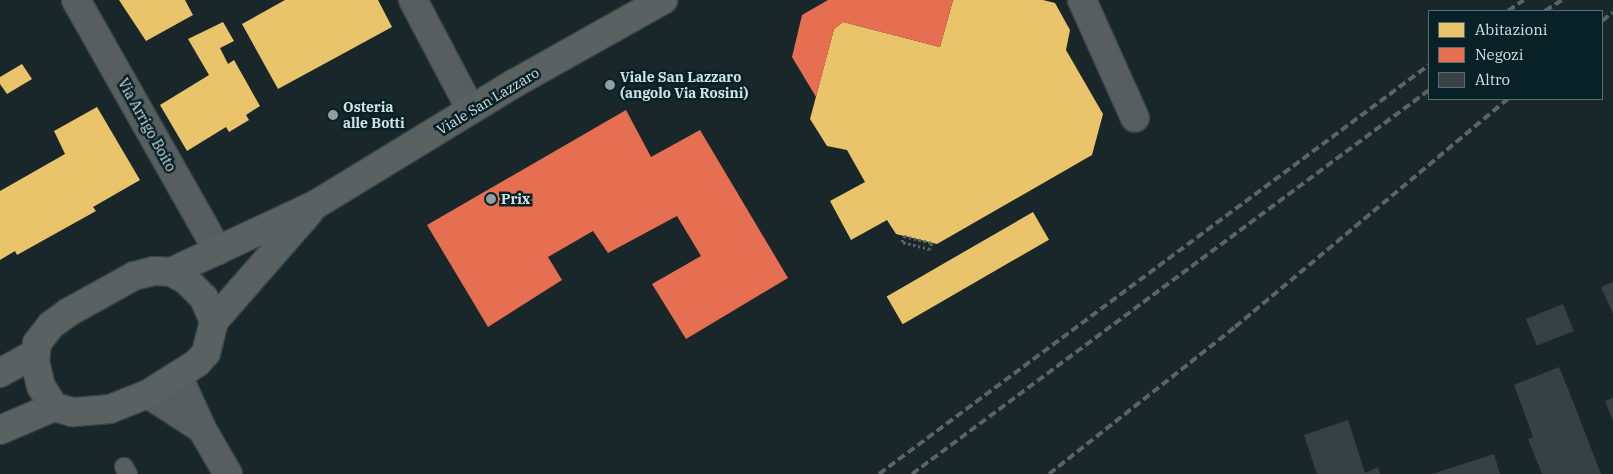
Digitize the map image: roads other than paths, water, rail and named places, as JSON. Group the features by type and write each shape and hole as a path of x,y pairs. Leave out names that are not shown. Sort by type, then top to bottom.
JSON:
{"main road":[{"name":"Viale San Lazzaro","path":"36,353 37,343 51,325 69,312 134,276 154,270 171,272 315,205 471,110 663,0"},
{"name":"Viale San Lazzaro","path":"54,407 72,412 110,409 148,394 178,376 206,353 214,321 315,205"},
{"path":"171,272 186,280 204,298 214,321"},
{"path":"0,373 36,353"},
{"path":"0,430 54,407 41,386 35,362 36,353"}],"street":[{"name":"Via Arrigo Boito","path":"76,0 218,251"},
{"path":"413,0 471,110"},
{"path":"1082,0 1135,118"},
{"path":"178,376 202,429 228,474"},
{"path":"148,394 202,429"}],"railway":[{"path":"1509,10 1524,0"},
{"path":"1547,10 1562,0"},
{"path":"1603,20 1613,12"},
{"path":"879,474 1428,66"},
{"path":"912,474 1428,91"},
{"path":"1049,474 1235,327 1507,100"}],"place":[{"name":"Viale San Lazzaro (angolo Via Rosini)","path":"610,85"},
{"name":"Osteria alle Botti","path":"333,115"},
{"name":"Prix","path":"491,199"}]}
